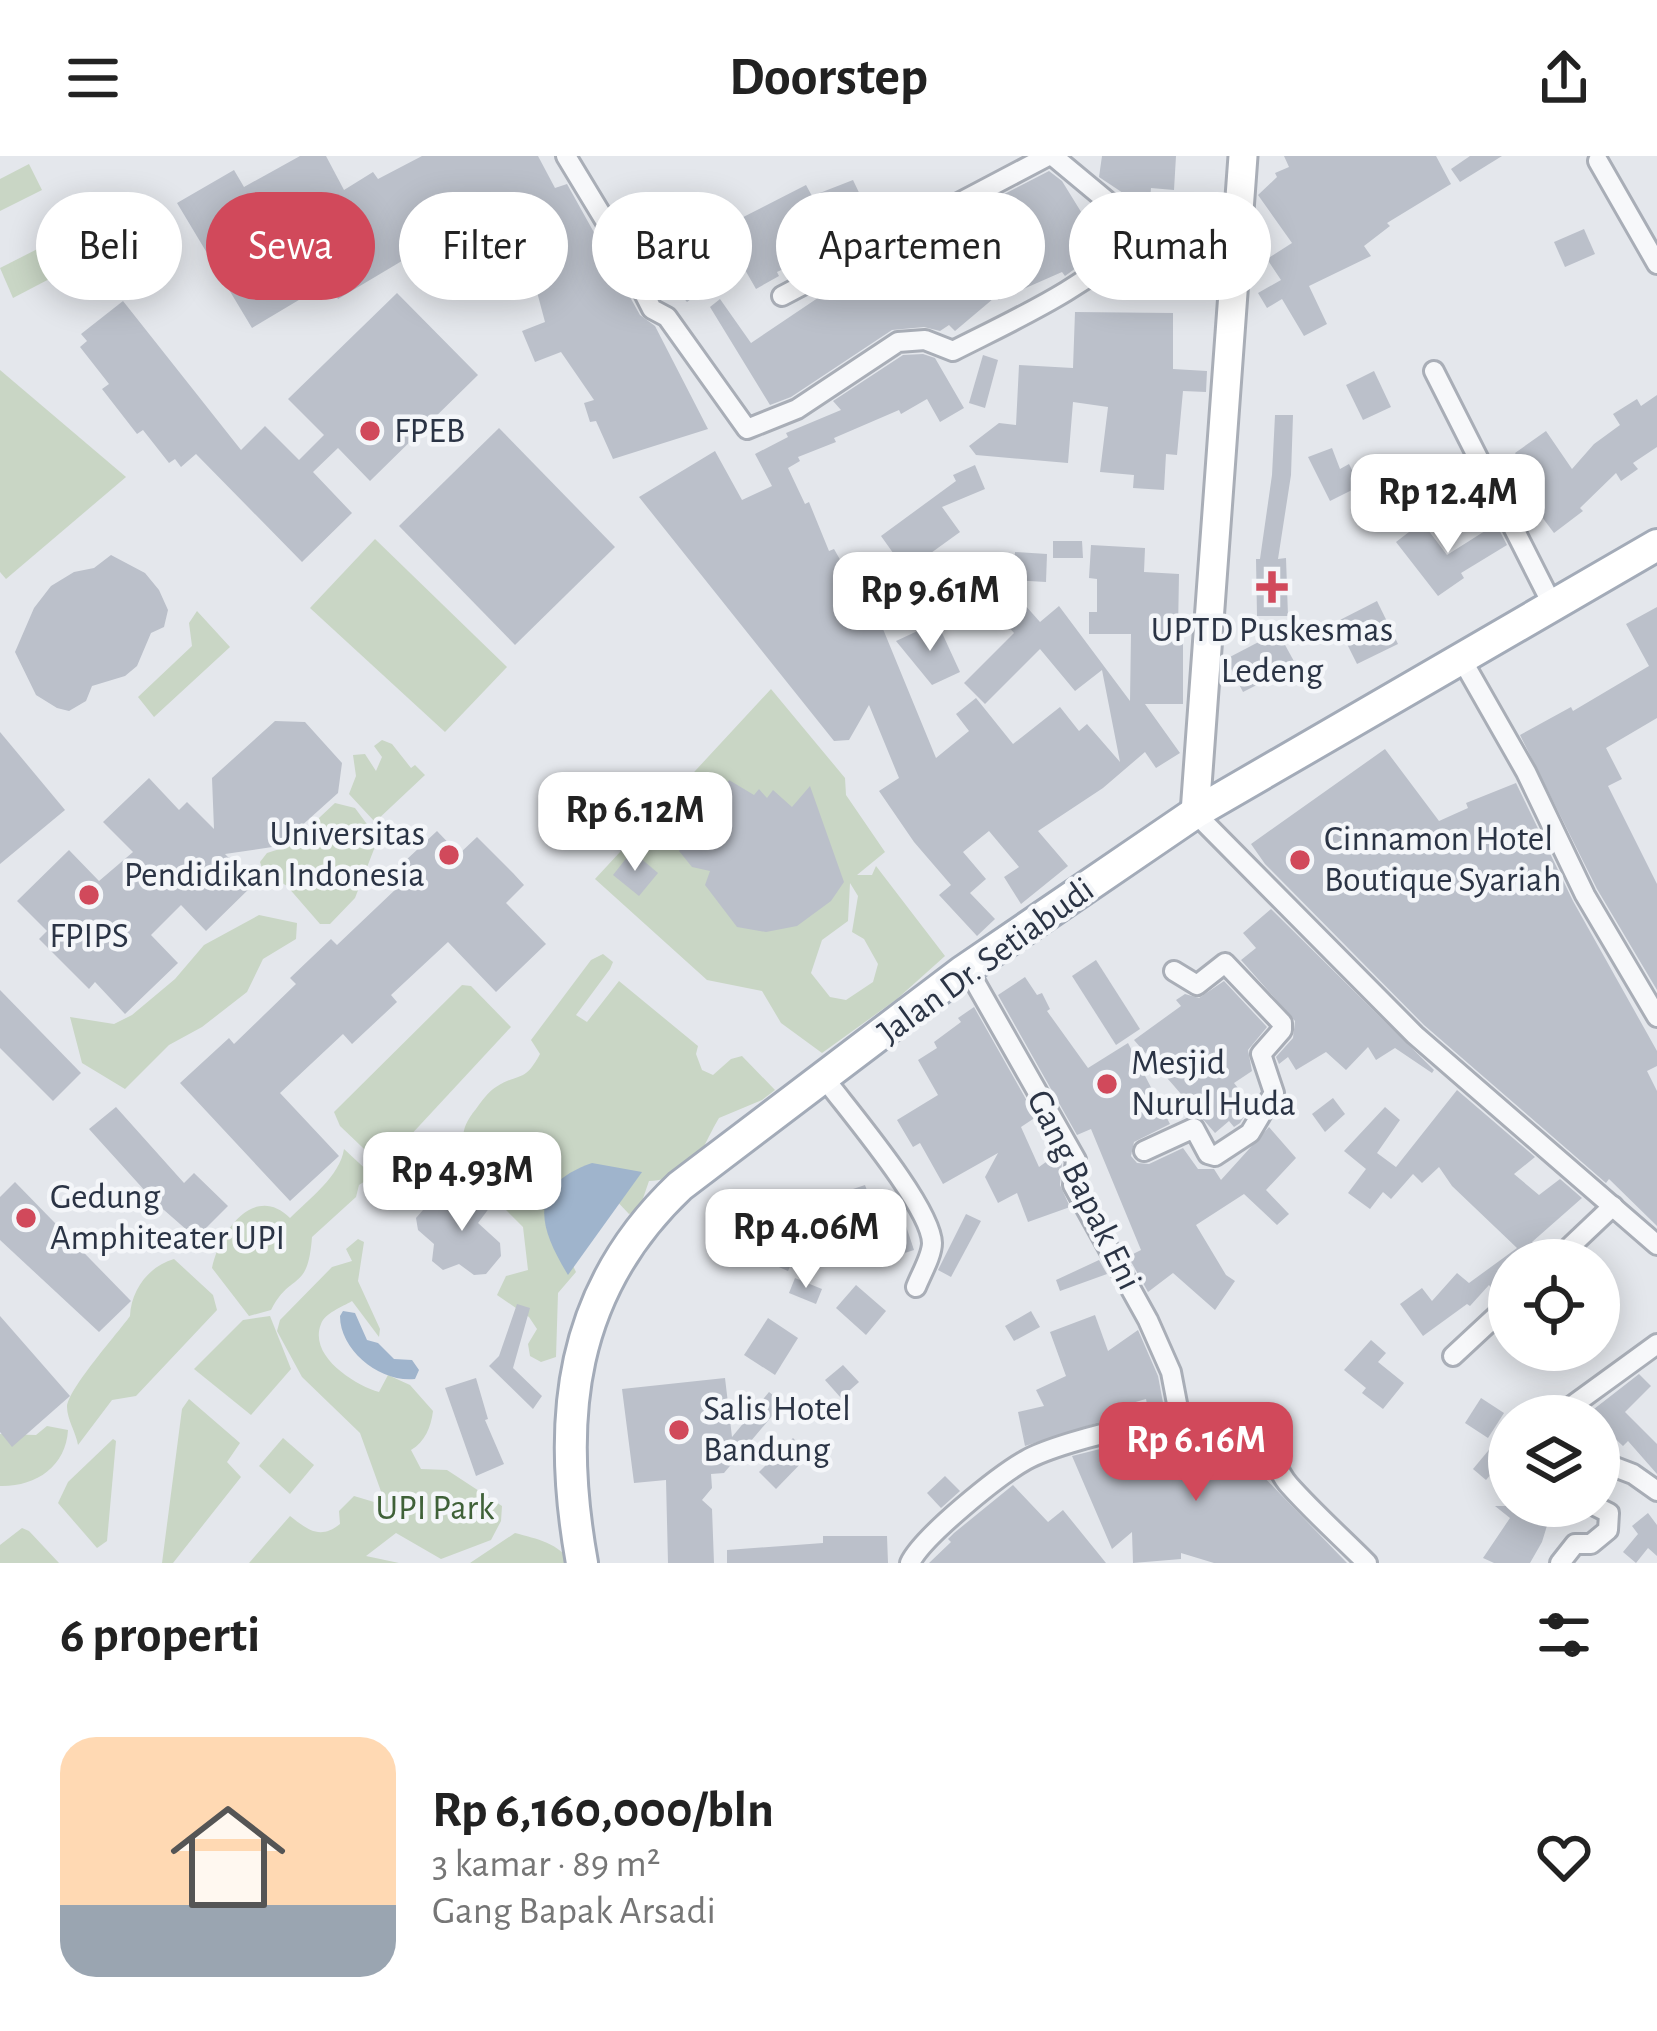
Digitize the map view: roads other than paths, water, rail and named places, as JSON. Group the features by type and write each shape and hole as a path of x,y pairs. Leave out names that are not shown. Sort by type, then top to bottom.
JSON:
{"main road":[{"path":"1239,192 1243,156"},
{"path":"1195,813 1231,300"},
{"name":"Jalan Dr. Setiabudi","path":"582,1563 569,1486 580,1354 615,1262 650,1215 680,1186 968,968 1195,813 1657,545"}],"street":[{"path":"566,156 652,309 667,316 747,429 797,409 898,342 926,340 953,351 1069,289"},
{"path":"982,192 1051,156 1096,192"},
{"path":"1598,161 1649,234 1657,264"},
{"path":"1435,371 1552,604"},
{"path":"1461,658 1526,772 1585,895 1657,1017"},
{"path":"1195,813 1415,1035 1657,1245"},
{"path":"1144,1151 1194,1128 1208,1154 1215,1156 1250,1133 1274,1093 1261,1054 1282,1030 1282,1023 1225,963 1197,985 1174,971"},
{"name":"Gang Bapak Eni","path":"968,968 1076,1160 1073,1185 1148,1320 1171,1372 1180,1419"},
{"path":"825,1079 924,1220 932,1242 916,1287"},
{"path":"1578,1239 1613,1206"},
{"path":"1453,1356 1488,1324"},
{"path":"1587,1395 1657,1344"},
{"path":"910,1563 927,1539 1026,1459 1102,1432 1180,1419 1238,1420 1253,1427 1285,1481 1367,1563"},
{"path":"1620,1469 1657,1492"},
{"path":"1560,1563 1575,1544 1592,1544 1608,1527"}],"water":[{"path":"592,1163 642,1172 568,1275 550,1240 544,1209 557,1183"},
{"path":"343,1311 355,1313 367,1340 378,1343 394,1359 412,1360 419,1370 415,1379 389,1376 365,1362 347,1341 340,1316"}],"place":[{"name":"FPEB","path":"370,431"},
{"name":"UPTD Puskesmas Ledeng","path":"1272,587"},
{"name":"Universitas Pendidikan Indonesia","path":"449,855"},
{"name":"Cinnamon Hotel Boutique Syariah","path":"1300,860"},
{"name":"FPIPS","path":"89,895"},
{"name":"Mesjid Nurul Huda","path":"1107,1084"},
{"name":"Gedung Amphiteater UPI","path":"26,1218"},
{"name":"Salis Hotel Bandung","path":"679,1430"}],"park label":[{"name":"UPI Park","path":"435,1508"}]}
